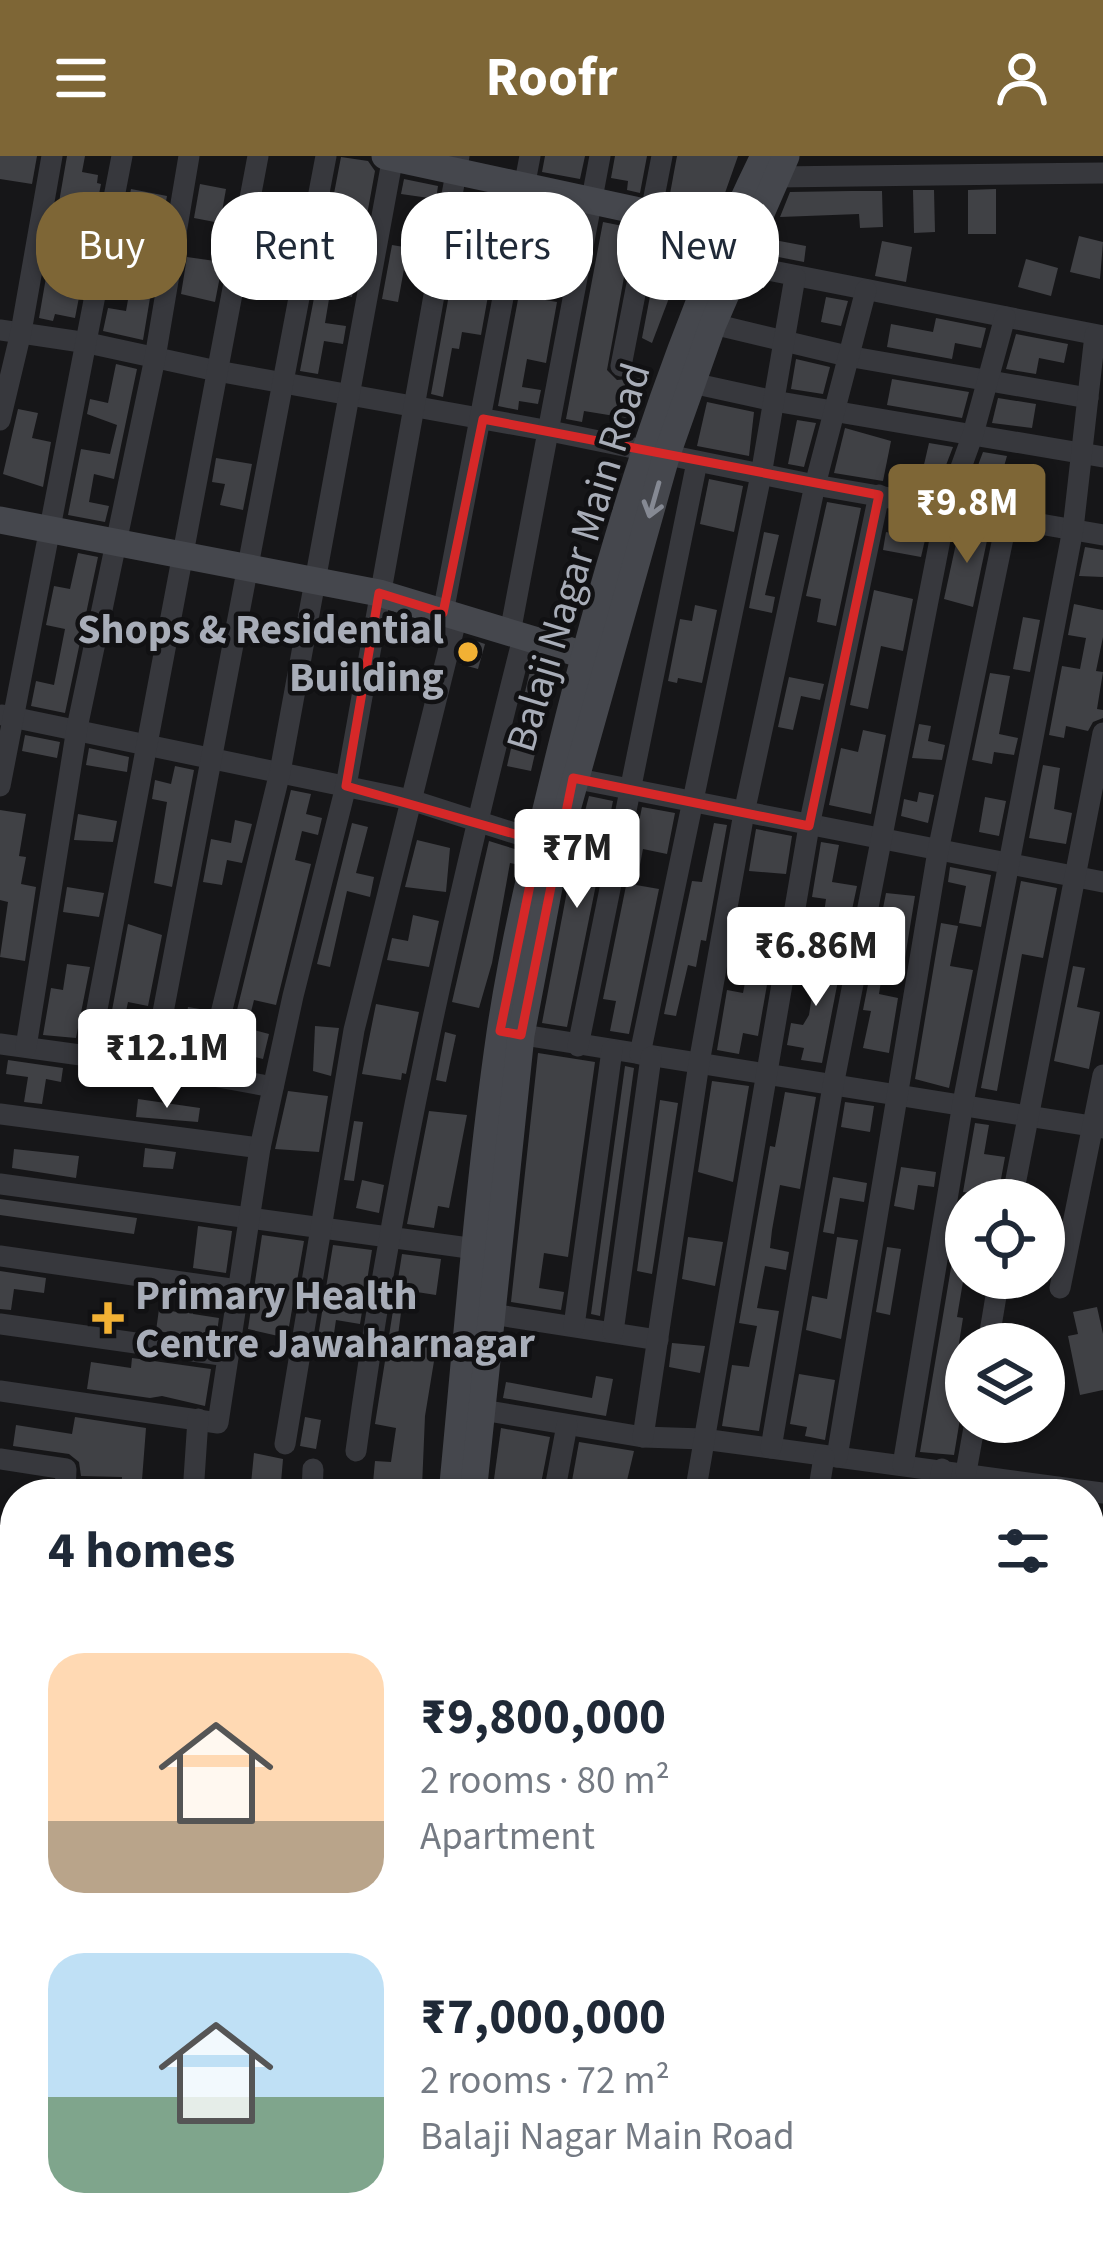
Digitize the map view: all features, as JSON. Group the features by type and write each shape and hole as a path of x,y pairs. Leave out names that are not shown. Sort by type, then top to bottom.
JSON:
{"street":[{"path":"0,420 10,331 52,156"},
{"path":"0,786 7,715 50,529 122,156"},
{"path":"26,1047 76,728 154,358 189,156"},
{"path":"88,1057 258,156"},
{"path":"153,1065 326,156"},
{"path":"285,1444 354,1030 411,800 450,614 530,156"},
{"path":"593,195 600,156"},
{"path":"656,192 662,156"},
{"path":"206,1075 280,772 390,157 457,164 554,192"},
{"path":"764,192 775,163 1103,173"},
{"name":"Balaji Nagar Main Road","path":"754,192 775,163"},
{"path":"0,1391 218,1423 260,1148 346,786 457,164"},
{"path":"779,274 1099,335 1093,455 1073,529 963,1103 903,1465"},
{"path":"613,1332 645,1056 692,802 761,475 795,278"},
{"path":"643,1437 699,1063 744,813 815,485 866,290"},
{"path":"510,633 574,300"},
{"path":"621,366 635,300"},
{"name":"Balaji Nagar Main Road","path":"453,1479 476,1249 538,841 584,655 655,455 703,300"},
{"path":"475,1479 492,1314 511,1033 655,455 692,383 723,300"},
{"path":"771,1448 833,1085 946,509 973,434 1005,317"},
{"path":"713,324 848,356 987,381 1094,384"},
{"path":"10,331 761,475 1103,535"},
{"path":"692,383 1093,455"},
{"path":"578,1046 697,462"},
{"path":"696,1479 809,826 879,496"},
{"path":"823,1479 831,1457 938,851 1007,519"},
{"path":"0,520 380,593 584,655"},
{"path":"356,1451 387,1238 434,1004 524,638 510,633"},
{"path":"7,715 411,800 538,841"},
{"path":"1015,1179 1103,733"},
{"path":"573,778 1103,882"},
{"path":"511,1033 1098,1127"},
{"path":"0,1044 273,1087"},
{"path":"574,1327 612,1050"},
{"path":"1065,1267 1098,1127 1103,1075"},
{"path":"0,1114 260,1148"},
{"path":"0,1184 476,1249"},
{"path":"0,1256 238,1290"},
{"path":"492,1314 658,1340"},
{"path":"0,1324 228,1356"},
{"path":"482,1411 643,1437 703,1439 1002,1479"},
{"path":"194,1479 198,1419"},
{"path":"557,1479 567,1425"},
{"path":"966,1472 971,1443"},
{"path":"0,1459 66,1469 65,1479"},
{"path":"313,1469 313,1479"},
{"path":"940,1479 942,1469"}],"highlighted area":[{"path":"483,419 879,495 809,826 573,778 521,1035 500,1031 539,841 346,786 379,593 443,613"}],"building":[{"path":"0,156 37,156 32,184 0,179"},
{"path":"67,156 85,156 82,172 98,175 99,192 61,192"},
{"path":"545,156 585,156 580,179 542,172"},
{"path":"615,156 647,156 640,192 627,190 628,181 611,178"},
{"path":"677,156 738,156 725,192 670,192"},
{"path":"341,157 368,161 375,171 371,192 334,192"},
{"path":"404,179 438,186 437,192 401,192"},
{"path":"200,184 226,189 211,192 211,221 194,218"},
{"path":"996,189 996,234 968,234 968,190"},
{"path":"913,190 934,190 935,232 914,233"},
{"path":"882,191 883,227 860,228 859,214 780,217 790,192"},
{"path":"603,222 617,225 620,300 607,370 617,380 640,378 627,418 584,411 582,422 566,419 588,300 593,300"},
{"path":"1079,236 1103,242 1100,279 1070,272"},
{"path":"779,241 806,246 804,262 779,257"},
{"path":"882,241 912,247 906,282 875,276"},
{"path":"392,245 401,246 398,302 382,299"},
{"path":"187,257 211,260 211,300 215,302 187,295"},
{"path":"1026,259 1058,268 1051,296 1018,287"},
{"path":"826,297 848,301 841,326 821,322"},
{"path":"42,300 78,300 75,318 55,314 53,321 39,318"},
{"path":"128,300 150,300 143,340 103,331 108,308 126,311"},
{"path":"314,300 329,300 325,323 346,326 343,344 324,341 318,374 300,371"},
{"path":"448,300 487,300 481,335 462,332 459,349 452,348 443,397 431,394"},
{"path":"518,300 557,302 546,363 527,359 522,387 541,390 538,404 519,401 518,410 498,406"},
{"path":"649,300 668,300 652,343 642,338"},
{"path":"936,318 986,328 981,348 955,343 952,359 887,347 891,324 933,332"},
{"path":"1016,334 1068,344 1064,363 1039,358 1036,374 1006,369"},
{"path":"796,359 830,367 823,394 791,389"},
{"path":"116,364 137,369 114,479 94,474 89,502 109,506 105,522 68,515 81,449 110,454 117,425 87,414 90,399 108,403"},
{"path":"892,379 969,392 962,418 887,405"},
{"path":"998,398 1036,404 1032,428 992,423"},
{"path":"707,402 754,412 749,456 697,446"},
{"path":"18,409 38,413 32,438 51,442 43,487 3,474"},
{"path":"797,420 816,423 804,467 788,464"},
{"path":"845,428 891,441 883,481 834,473"},
{"path":"929,443 953,447 938,486 920,482"},
{"path":"983,452 1007,456 994,501 967,495"},
{"path":"216,458 252,464 243,510 220,505 225,484 212,482"},
{"path":"709,479 743,486 734,532 700,524"},
{"path":"827,502 861,508 836,626 817,622 821,599 806,596"},
{"path":"960,525 989,531 973,607 944,599"},
{"path":"764,532 779,535 765,595 775,597 772,613 749,608"},
{"path":"886,532 925,540 921,557 883,550"},
{"path":"1085,547 1103,550 1103,577 1079,576"},
{"path":"78,553 98,557 65,713 31,706 36,681 54,685 65,629 46,625 54,586 70,589"},
{"path":"874,590 913,599 903,651 881,646 868,709 850,705"},
{"path":"1074,604 1103,610 1096,671 1103,672 1097,709 1103,710 1103,718 1088,731 1066,726 1064,738 1049,735 1062,666 1080,669 1086,638 1068,635"},
{"path":"695,605 717,610 702,683 668,681 680,619 692,621"},
{"path":"1023,617 1040,620 1030,672 1013,669"},
{"name":"Shops & Residential Building","path":"467,638 485,644 478,669 460,664"},
{"path":"530,671 554,676 550,697 525,692"},
{"path":"990,673 1010,676 999,734 1018,738 1014,755 994,752 992,764 972,760"},
{"path":"789,677 824,684 820,700 801,696 793,730 778,727"},
{"path":"919,724 931,726 928,741 945,745 942,760 912,758"},
{"path":"863,730 886,735 871,814 829,805 841,748 858,752"},
{"path":"515,731 539,736 531,771 507,766"},
{"path":"25,735 60,742 57,758 22,751"},
{"path":"89,748 129,757 127,772 86,765"},
{"path":"1043,765 1060,768 1054,809 1072,813 1066,844 1029,838"},
{"path":"175,766 194,770 172,887 154,883 167,802 152,799 155,780 171,784"},
{"path":"291,790 311,794 306,814 322,818 318,835 302,831 295,860 311,864 276,1005 254,1000 247,1028 269,1034 263,1059 234,1052 231,1064 224,1063"},
{"path":"919,792 934,795 928,823 901,816 904,799 917,802"},
{"path":"589,796 613,801 567,1027 542,1023"},
{"path":"985,797 1006,801 999,836 979,832"},
{"path":"642,807 675,813 667,854 643,849 636,885 659,889 629,1034 610,1031 616,1001 603,999"},
{"path":"0,810 26,814 19,856 26,857 21,884 36,887 25,961 0,957 8,902 0,900"},
{"path":"78,814 117,821 113,842 74,840"},
{"path":"235,820 252,824 242,863 227,860 222,885 203,882 211,839 231,843"},
{"path":"352,823 368,827 356,873 374,877 370,897 347,891 330,967 317,964"},
{"path":"714,823 727,825 706,941 701,940 696,967 688,965 676,1016 664,1014 692,881 702,882"},
{"path":"756,829 792,836 786,874 749,871"},
{"path":"417,840 450,848 446,892 405,887"},
{"path":"489,841 518,850 515,864 510,863 479,1008 452,1002"},
{"path":"821,842 839,845 832,882 857,886 849,924 823,920 826,899 812,897"},
{"path":"950,867 991,875 981,927 959,923 966,886 948,882"},
{"path":"1021,881 1057,888 1043,958 1022,954 997,1091 981,1088"},
{"path":"67,887 104,893 99,917 63,912"},
{"path":"886,893 915,896 905,958 885,955 879,994 898,998 889,1053 863,1048 871,1011 863,1010"},
{"path":"413,915 439,921 429,967 387,960 392,938 408,941"},
{"path":"941,923 958,926 950,966 973,970 949,1088 915,1079"},
{"path":"128,924 162,935 148,1006 128,1002 119,1045 106,1043"},
{"path":"751,952 772,956 758,1036 743,1033 739,1054 717,1050 727,990 743,993"},
{"path":"802,958 841,965 822,1063 801,1060 804,1048 787,1045 791,1023 803,1025 809,1015 814,983 798,980"},
{"path":"67,964 90,967 76,1038 43,1035 51,988 63,990"},
{"path":"1073,966 1085,968 1077,1007 1100,1012 1089,1069 1054,1061"},
{"path":"376,1004 419,1012 401,1080 362,1074"},
{"path":"188,1007 206,1010 195,1056 171,1051 175,1032 183,1034"},
{"path":"315,1026 339,1028 331,1076 313,1071"},
{"path":"445,1032 456,1035 446,1082 436,1080"},
{"path":"538,1053 595,1062 568,1257 544,1253 539,1288 564,1292 561,1310 511,1302"},
{"path":"8,1060 63,1068 61,1082 46,1079 42,1104 24,1102 28,1077 6,1074"},
{"path":"625,1066 634,1068 600,1316 591,1314"},
{"path":"712,1081 749,1086 733,1182 698,1172"},
{"path":"288,1091 328,1096 319,1152 275,1149"},
{"path":"785,1092 816,1097 800,1189 780,1185 772,1230 770,1248 789,1252 786,1270 765,1266 757,1308 779,1311 759,1431 722,1426 732,1365 749,1367 757,1326 739,1323 770,1146 775,1147"},
{"path":"138,1099 200,1108 198,1122 136,1117"},
{"path":"660,1100 678,1103 652,1274 637,1271"},
{"path":"845,1102 874,1106 870,1132 841,1127"},
{"path":"429,1111 467,1115 449,1208 438,1206 434,1228 407,1224"},
{"path":"354,1121 363,1122 354,1181 344,1180"},
{"path":"975,1123 989,1125 984,1154 1005,1157 1001,1179 965,1179"},
{"path":"145,1148 176,1152 173,1169 143,1167"},
{"path":"14,1149 79,1156 76,1178 12,1168"},
{"path":"901,1167 936,1172 934,1187 918,1185 914,1210 894,1206"},
{"path":"833,1177 867,1183 864,1202 840,1198 834,1234 823,1232"},
{"path":"362,1180 384,1185 379,1213 356,1208"},
{"path":"0,1199 137,1218 134,1234 0,1215"},
{"path":"198,1226 232,1231 226,1273 193,1268"},
{"path":"262,1235 304,1241 287,1338 248,1329"},
{"path":"688,1237 723,1242 715,1286 682,1279"},
{"path":"837,1237 858,1240 841,1339 806,1330 812,1296 827,1299"},
{"path":"333,1245 372,1250 360,1324 336,1320 333,1340 318,1337"},
{"path":"887,1247 901,1249 890,1315 876,1312"},
{"path":"402,1254 441,1259 436,1295 404,1290 397,1343 436,1349 425,1416 422,1479 373,1479 375,1461 391,1462 396,1428 375,1424"},
{"path":"0,1271 46,1278 44,1293 14,1289 11,1310 0,1309"},
{"path":"179,1297 195,1299 193,1314 219,1318 216,1339 156,1331 159,1309 177,1312"},
{"path":"946,1299 960,1299 957,1317 963,1318 962,1323 945,1323 945,1443 956,1443 954,1455 920,1452"},
{"path":"1097,1307 1103,1334 1103,1390 1080,1395 1068,1336 1078,1334 1073,1312"},
{"path":"672,1343 705,1346 700,1373 669,1367"},
{"path":"132,1358 211,1369 205,1406 162,1396 87,1389 91,1362 131,1368"},
{"path":"799,1374 835,1380 825,1440 805,1436 807,1427 790,1424"},
{"path":"596,1376 613,1379 606,1416 503,1398 506,1382 592,1398"},
{"path":"75,1417 146,1428 142,1479 81,1476 79,1462 69,1454 13,1446 16,1425 72,1434"},
{"path":"305,1417 321,1420 316,1449 300,1446"},
{"path":"501,1428 550,1437 542,1479 494,1479"},
{"path":"579,1442 634,1451 627,1479 572,1479"},
{"path":"254,1453 283,1459 281,1479 251,1479"}],"place":[{"name":"Shops & Residential Building","path":"468,652"},
{"name":"Primary Health Centre Jawaharnagar","path":"108,1318"}]}
